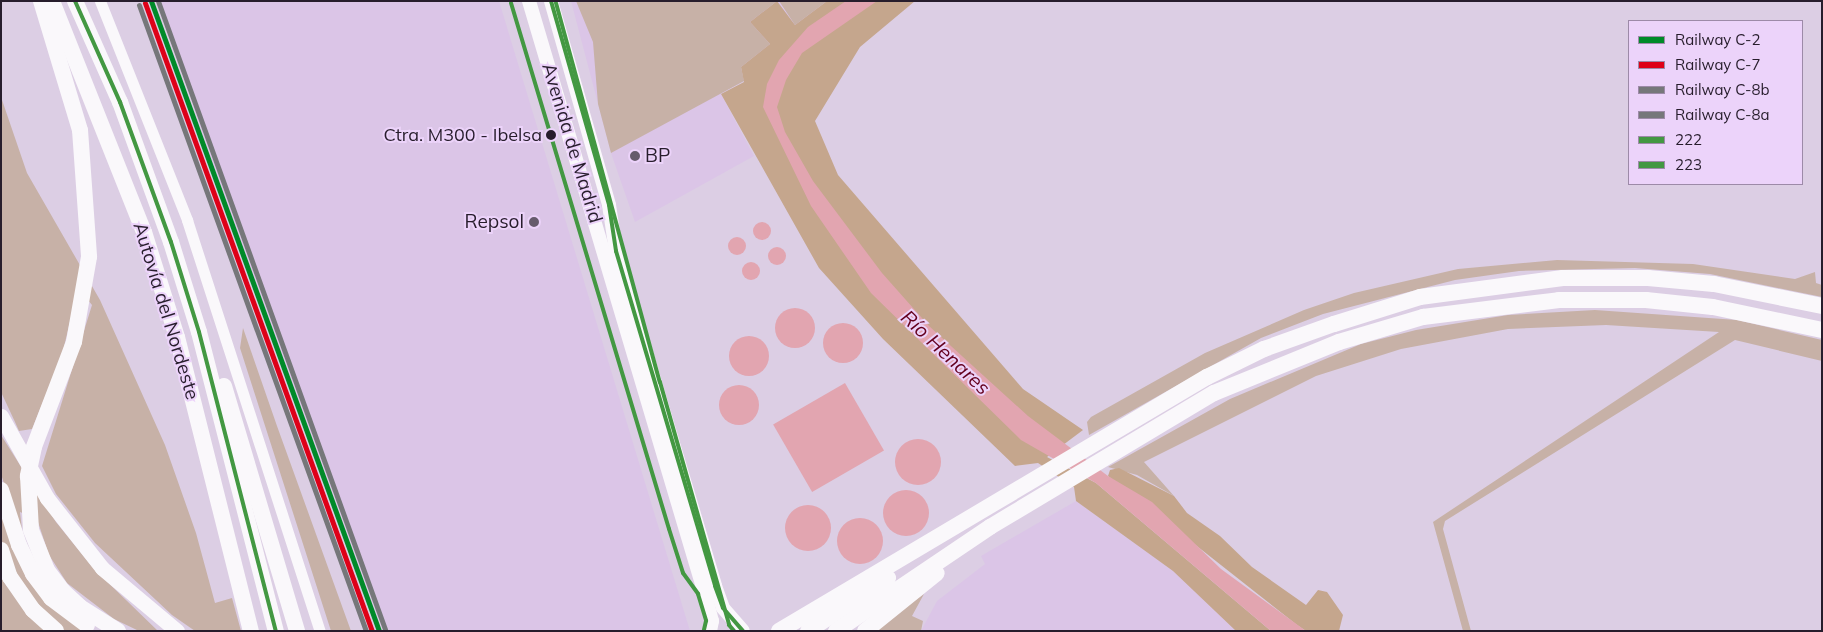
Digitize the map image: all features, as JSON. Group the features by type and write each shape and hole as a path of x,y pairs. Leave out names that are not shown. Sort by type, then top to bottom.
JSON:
{"highway":[{"path":"41,1 80,130 88,218 83,308 34,447 28,476 31,530 47,570 63,591 80,607 118,631"},
{"name":"Autovía del Nordeste","path":"52,1 144,232 177,337 251,631"},
{"name":"Autovía del Nordeste","path":"75,1 120,102 171,242 199,332 276,631"},
{"path":"171,242 195,287 297,631"},
{"path":"808,631 1105,436 1264,349 1420,297 1563,278 1648,278 1714,284 1822,306"},
{"path":"836,631 933,564 1214,393 1268,368 1414,320 1478,308 1559,300 1646,300 1713,307 1822,330"},
{"path":"1,416 47,498 102,568 177,631"},
{"path":"779,631 1028,485"},
{"path":"1,490 19,545 33,574 52,598 98,631"},
{"path":"865,631 1029,505"},
{"path":"1,550 10,577 33,610 56,631"}],"main road":[{"name":"Avenida de Madrid","path":"529,1 704,591 712,621 710,631"},
{"path":"542,1 616,251"},
{"name":"Avenida de Madrid","path":"551,1 609,205 616,251 715,586 723,608 742,631"}],"street":[{"path":"100,1 187,220 320,631"}],"shaded area":[{"path":"159,1 499,1 690,631 383,631 208,150"},
{"path":"571,1 827,1 741,67 744,81 721,94 754,156 635,222 611,153"},
{"path":"576,1 777,1 750,22 770,44 741,67 744,81 611,153 598,104 593,42"},
{"path":"777,1 795,25 827,1 915,1 860,47 815,121 838,175 1023,389 1083,430 1047,457 1096,483 1271,631 1236,631 1173,571 1076,501 1074,487 1038,463 1015,466 883,339 819,268 721,94 744,82 741,67 770,44 750,22"},
{"path":"779,1 827,1 795,25"},
{"path":"1,97 27,173 100,300 165,445 196,533 215,603 232,598 241,631 195,631 172,615 95,543 56,494 42,466 92,305 78,288 62,355 32,429 19,431 1,392"},
{"path":"1557,260 1693,264 1795,279 1815,272 1816,283 1822,285 1822,297 1710,274 1635,268 1519,271 1455,280 1323,314 1261,338 1089,435 1087,422 1091,417 1205,353 1304,310 1354,293 1458,269"},
{"path":"1595,310 1737,320 1822,340 1822,361 1735,340 1445,521 1443,529 1471,631 1463,631 1433,522 1719,332 1606,325 1508,329 1401,349 1316,376 1144,462 1174,496 1137,475 1108,467 1230,399 1361,344 1416,330 1508,315"},
{"path":"243,328 351,631 331,631 240,348"},
{"path":"1,435 56,522 94,569 158,631 139,631 114,619 67,583 49,555 37,519 20,512 24,547 1,474"},
{"path":"1119,468 1174,496 1187,513 1220,536 1252,567 1306,605 1318,590 1327,592 1343,615 1339,631 1306,631 1297,625 1108,476 1110,470"},
{"path":"1076,501 1173,571 1236,631 921,631 937,601 985,564 981,556"},
{"path":"1,509 83,631 62,631 52,623 10,568 1,538"},
{"path":"1,573 6,585 45,631 1,631"},
{"path":"924,594 912,616 923,621 921,631 871,631"}],"water":[{"name":"Río Henares","path":"846,1 877,1 802,53 786,80 777,107 785,132 813,181 882,273 929,326 1028,416 1108,476 1152,502 1221,569 1306,631 1271,631 1096,483 1021,440 871,293 811,206 763,107 767,84 779,60 808,27"},
{"path":"758,222 766,222 771,227 769,238 758,240 753,235 753,227"},
{"path":"733,237 741,237 746,242 744,253 733,255 728,250 728,242"},
{"path":"773,247 781,247 786,252 784,263 773,265 768,260 768,252"},
{"path":"747,262 755,262 760,267 758,278 747,280 742,275 742,267"},
{"path":"795,308 809,314 815,328 809,342 795,348 781,342 775,328 781,314"},
{"path":"843,323 857,329 863,343 857,357 843,363 829,357 823,343 829,329"},
{"path":"749,336 763,342 769,356 763,370 749,376 735,370 729,356 735,342"},
{"path":"845,383 884,451 812,492 773,425"},
{"path":"739,385 753,391 759,405 753,419 739,425 725,419 719,405 725,391"},
{"path":"918,439 931,443 937,449 941,462 937,475 931,481 918,485 905,481 899,475 895,462 899,449 905,443"},
{"path":"906,490 919,494 925,500 929,513 925,526 919,532 906,536 893,532 887,526 883,513 887,500 893,494"},
{"path":"808,505 821,509 827,515 831,528 827,541 821,547 808,551 795,547 789,541 785,528 789,515 795,509"},
{"path":"860,518 873,522 879,528 883,541 879,554 873,560 860,564 847,560 841,554 837,541 841,528 847,522"}],"rail line":[{"name":"C-2","path":"151,1 379,631"},
{"name":"C-8b","path":"158,1 385,629"},
{"name":"C-7","path":"145,3 372,631"},
{"name":"C-8a","path":"139,5 366,631"}],"transit line":[{"name":"222","path":"75,1 120,102 171,242 199,332 276,631"},
{"name":"222","path":"551,1 609,205 616,251 715,586 723,608 743,631"},
{"name":"223","path":"511,3 669,529 683,573 698,594 706,621 704,630"},
{"name":"223","path":"556,3 660,382 729,625 734,631"}],"place":[{"name":"Ctra. M300 - Ibelsa","path":"551,135"},
{"name":"BP","path":"635,156"},
{"name":"Repsol","path":"534,222"}]}
